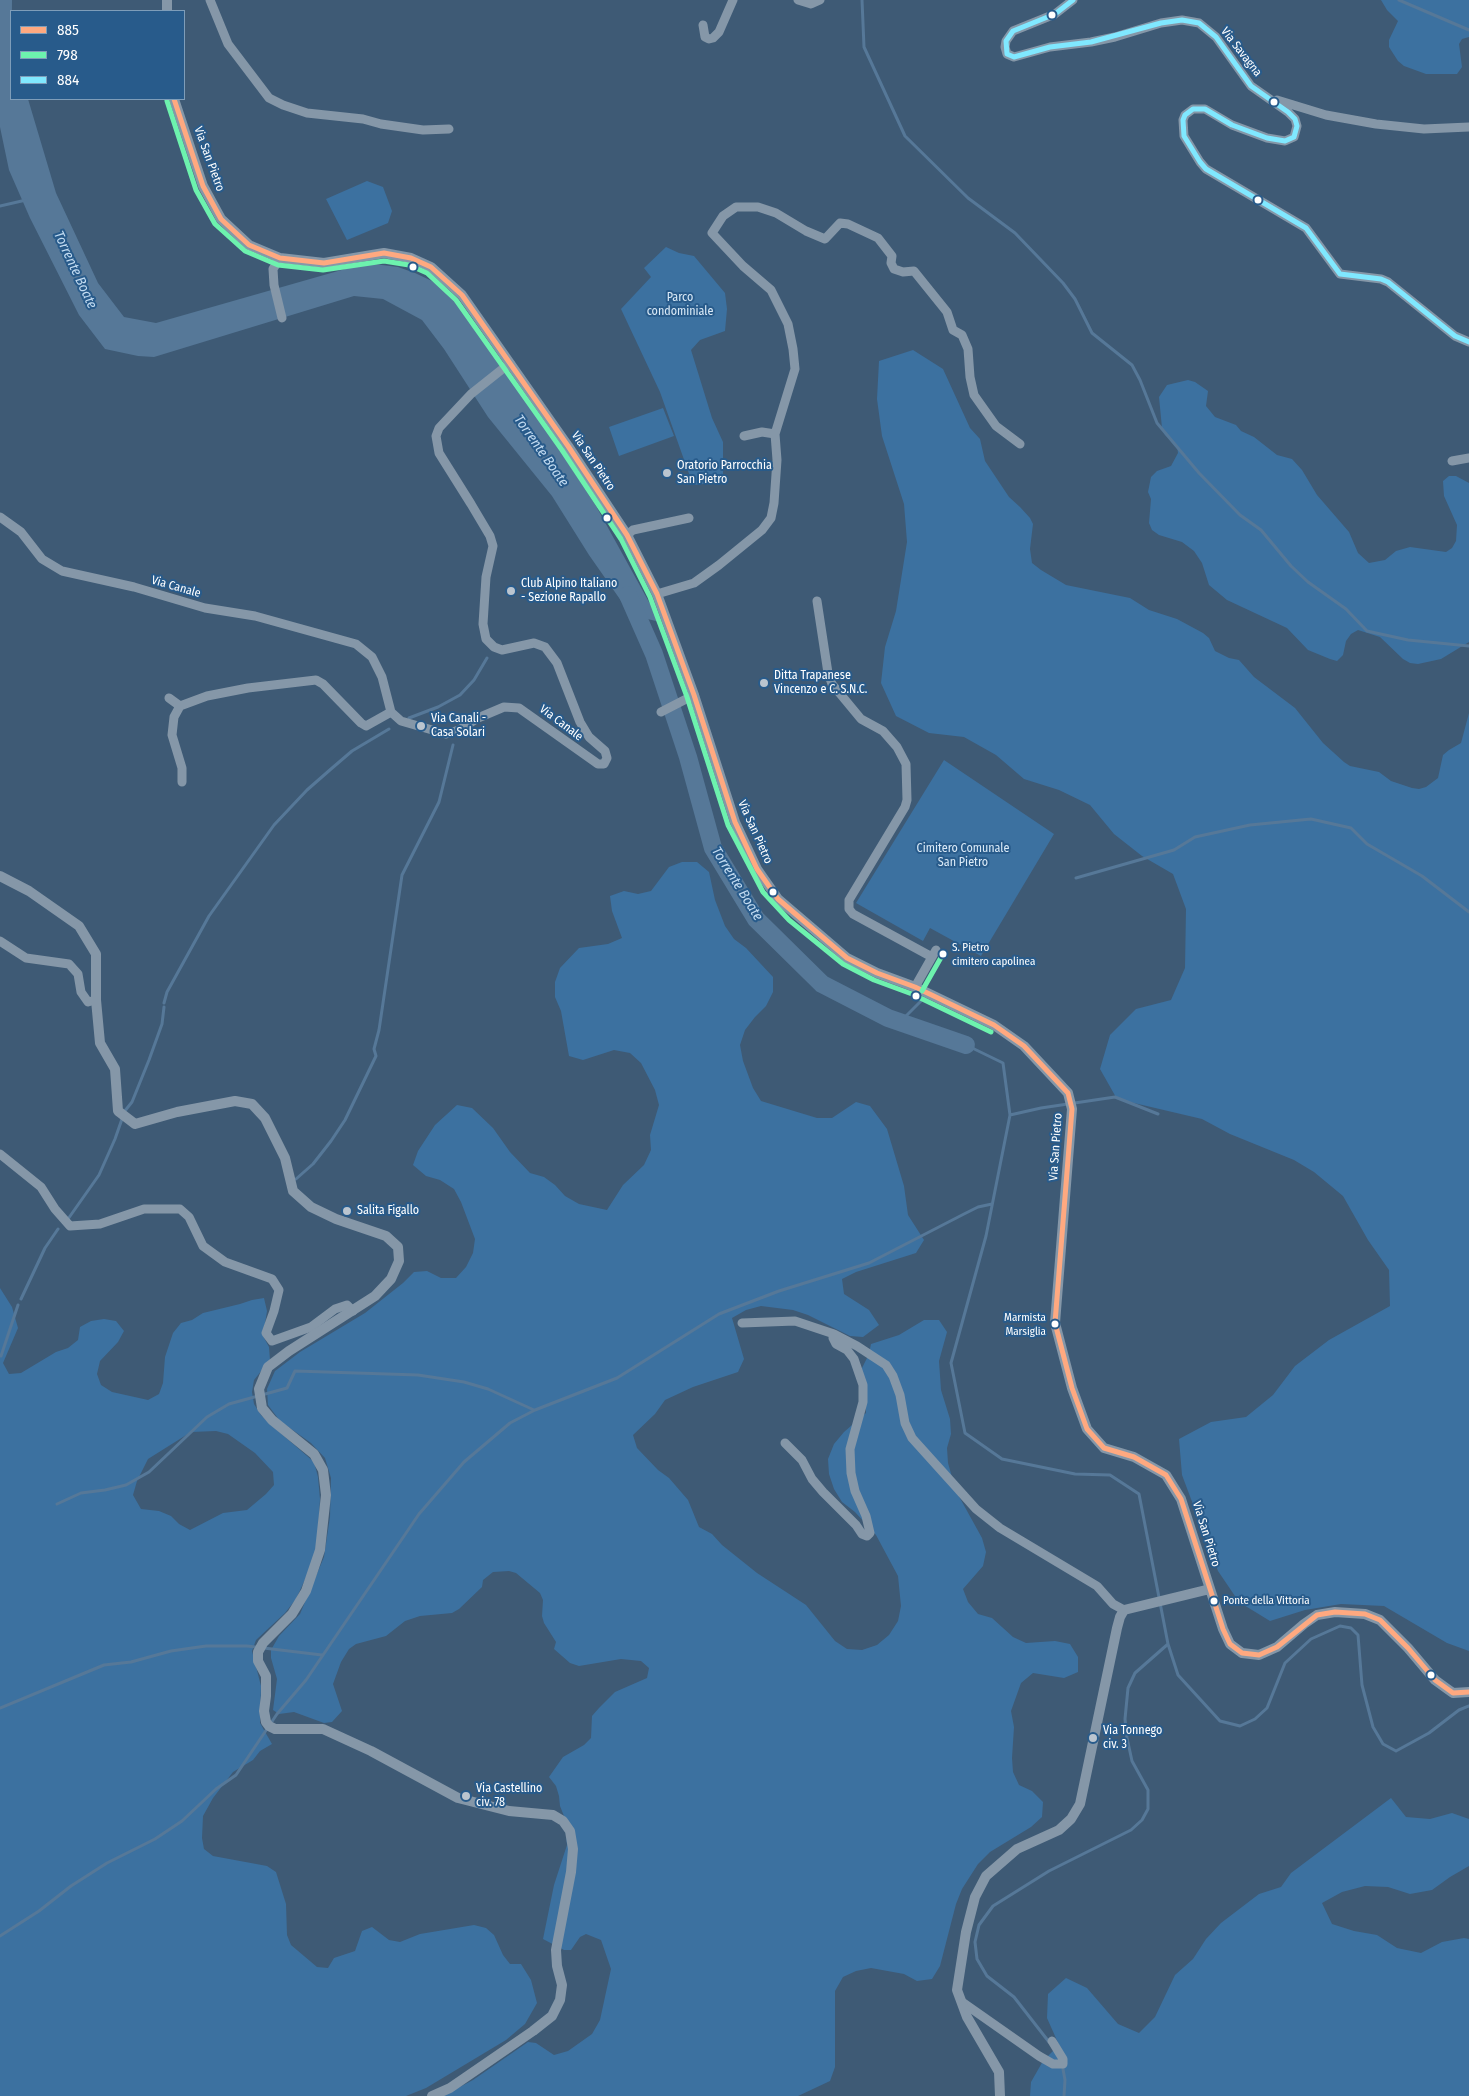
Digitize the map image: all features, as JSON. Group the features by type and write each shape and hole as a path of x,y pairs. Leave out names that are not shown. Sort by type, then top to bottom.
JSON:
{"street":[{"path":"210,0 228,44 269,98 276,102 307,113 423,130 449,129"},
{"path":"703,25 705,37 708,39 713,38 719,32 733,0"},
{"path":"798,0 811,4 820,0"},
{"name":"Via Savagna","path":"1073,0 1055,14 1013,31 1006,41 1007,54 1014,57 1023,56 1050,47 1099,40 1161,23 1182,20 1199,23 1216,37 1251,86 1270,98 1296,119 1298,126 1294,137 1285,141 1267,138 1232,125 1205,109 1193,108 1185,115 1183,120 1184,136 1200,162 1206,169 1306,228 1340,274 1381,279 1388,282 1455,336 1469,342"},
{"path":"1270,98 1326,115 1376,124 1424,129 1469,127"},
{"name":"Via San Pietro","path":"174,100 203,186 221,219 249,245 280,258 324,263 384,253 423,262 442,275 462,295 508,365 568,446 627,535 657,594 694,695 735,822 768,887 794,914 847,958 876,973 915,987 994,1025 1024,1046 1068,1092 1072,1109 1055,1323 1072,1388 1087,1428 1104,1448 1134,1457 1166,1475 1181,1499 1227,1638 1242,1653 1253,1656 1268,1652 1277,1647 1304,1624 1317,1616 1335,1612 1366,1614 1380,1620 1408,1648 1435,1680 1453,1693 1469,1692"},
{"path":"657,594 694,583 762,530 771,518 777,460 775,434 795,369 788,324 771,290 743,266 712,233 723,216 736,206 758,207 776,213 806,231 825,238 840,224 848,224 878,238 892,256 891,263 894,269 903,272 914,271 947,312 953,330 962,335 968,349 970,377 974,395 996,426 1020,444"},
{"path":"280,258 273,269 274,285 282,318"},
{"name":"Via Canale","path":"0,518 21,532 42,559 62,571 134,587 205,608 255,616 356,644 372,658 382,677 391,712 401,721 446,734 459,730 504,707 519,708 598,764 604,764 607,758 604,751 589,737 580,722 557,663 545,647 534,643 502,650 494,647 486,639 483,624 486,577 493,546 490,536 474,508 439,454 436,436 439,428 471,394 508,365"},
{"path":"744,436 762,432 775,434"},
{"path":"1452,462 1469,458"},
{"path":"627,535 633,530 689,518"},
{"path":"816,601 828,673 832,684 861,719 883,731 897,747 906,764 905,807 849,900 849,909 853,914 934,953 915,987"},
{"path":"182,782 182,768 172,735 174,718 180,706 207,696 248,688 316,680 323,684 366,726 373,724 391,712"},
{"path":"664,710 694,695"},
{"path":"169,698 180,706"},
{"path":"0,876 29,891 79,926 96,954 96,1000 100,1043 115,1069 118,1111 135,1124 177,1112 235,1101 252,1104 265,1118 285,1158 293,1191 311,1207 336,1219 386,1236 398,1247 399,1261 391,1279 375,1296 289,1351 268,1368 259,1389 262,1408 272,1420 314,1454 323,1470 326,1495 320,1550 306,1591 292,1614 263,1643 258,1652 258,1661 266,1676 264,1711 266,1722 269,1726 275,1729 323,1728 371,1751 458,1798 509,1811 553,1815 563,1821 570,1831 573,1849 556,1950 557,1966 562,1985 560,2000 552,2016 450,2088 432,2096"},
{"path":"0,941 26,958 69,964 78,974 80,992 88,1002 96,1000"},
{"path":"0,1154 41,1187 55,1209 70,1226 100,1224 144,1209 180,1209 189,1217 203,1246 225,1262 272,1279 279,1290 266,1333 272,1341 312,1327 335,1309 348,1304 353,1311"},
{"path":"742,1323 795,1321 834,1334 886,1365 893,1376 900,1395 904,1423 912,1438 976,1509 1000,1528 1097,1586 1113,1604 1124,1610"},
{"path":"785,1443 802,1460 812,1479 823,1492 856,1525 862,1534 867,1536 870,1533 866,1516 855,1491 851,1473 850,1449 864,1402 863,1385 854,1359 847,1350 836,1344 833,1338 834,1334"},
{"path":"1000,2096 999,2072 967,2017 958,1990 966,1932 975,1897 986,1876 1017,1849 1059,1830 1071,1819 1080,1804 1117,1628 1124,1610 1210,1589"},
{"path":"962,2002 1039,2056 1053,2064 1064,2064 1052,2041"}],"green space":[{"path":"1381,0 1469,0 1469,37 1462,39 1459,44 1462,67 1457,74 1426,74 1404,66 1398,61 1389,47 1389,40 1398,21 1387,10"},
{"path":"367,181 383,187 392,211 388,223 347,240 326,199"},
{"name":"Parco condominiale","path":"666,247 679,253 694,256 725,293 727,309 725,331 700,340 691,350 712,418 723,442 723,482 693,485 660,392 621,309 651,277 644,268"},
{"path":"913,350 943,369 970,428 980,439 985,461 1009,497 1030,518 1033,524 1030,549 1032,563 1041,570 1066,585 1130,598 1149,610 1177,619 1203,633 1209,638 1215,651 1229,658 1239,660 1254,677 1295,708 1323,743 1344,762 1350,766 1379,772 1391,781 1419,789 1426,787 1438,778 1443,755 1461,743 1469,713 1469,1651 1447,1643 1384,1606 1341,1604 1305,1610 1270,1621 1239,1602 1218,1571 1182,1475 1179,1439 1211,1422 1246,1417 1273,1395 1295,1366 1329,1340 1390,1306 1389,1270 1368,1240 1343,1196 1314,1172 1294,1160 1230,1134 1202,1119 1117,1099 1100,1069 1110,1035 1136,1009 1171,1000 1185,968 1186,909 1173,874 1142,856 1114,834 1090,805 1059,790 1024,779 996,755 964,737 929,733 896,716 881,683 885,647 896,611 907,542 904,504 882,436 877,399 879,361"},
{"path":"1188,380 1195,382 1208,391 1206,406 1215,417 1236,425 1241,431 1254,437 1277,455 1292,459 1302,470 1317,495 1349,532 1358,553 1369,563 1385,560 1396,551 1410,547 1446,552 1452,548 1456,541 1457,525 1444,496 1443,481 1449,476 1456,476 1469,483 1469,642 1441,659 1418,664 1410,663 1403,659 1380,637 1358,630 1351,634 1346,641 1343,655 1337,661 1308,650 1287,628 1227,600 1209,585 1202,563 1194,551 1182,542 1159,535 1152,530 1149,523 1151,499 1148,492 1151,477 1157,471 1171,466 1178,453 1177,445 1165,435 1162,428 1159,397 1167,385"},
{"path":"663,408 674,436 619,456 609,427"},
{"name":"Cimitero Comunale San Pietro","path":"944,760 1054,834 981,956 930,928 923,941 856,903"},
{"path":"682,862 697,862 709,872 715,900 725,926 734,939 746,948 773,977 773,992 766,1006 745,1030 740,1045 743,1061 753,1088 761,1101 817,1118 832,1118 856,1102 870,1106 887,1129 904,1186 908,1215 924,1240 916,1253 856,1272 842,1279 844,1294 869,1310 879,1325 863,1337 850,1336 808,1315 793,1310 761,1306 746,1310 732,1318 744,1359 738,1372 693,1387 665,1400 655,1414 633,1435 637,1448 658,1470 669,1478 688,1500 699,1527 712,1534 722,1545 757,1573 806,1605 835,1641 847,1649 862,1650 877,1645 889,1635 898,1621 901,1606 898,1576 876,1535 855,1512 842,1502 834,1489 829,1474 828,1459 834,1444 844,1432 866,1413 866,1397 859,1384 862,1368 869,1354 871,1344 899,1335 924,1320 939,1320 947,1332 939,1361 941,1390 950,1419 951,1434 947,1448 948,1463 956,1491 982,1538 986,1552 983,1566 963,1589 968,1602 978,1614 992,1618 1013,1637 1026,1643 1055,1641 1070,1644 1078,1657 1078,1672 1064,1678 1033,1673 1021,1683 1011,1711 1014,1727 1013,1772 1019,1785 1032,1791 1043,1802 1042,1817 1031,1827 990,1852 978,1864 962,1889 956,1904 940,1966 932,1979 917,1981 904,1974 871,1968 856,1971 843,1977 835,1991 835,2067 830,2081 798,2096 443,2096 473,2080 528,2042 536,2043 554,2055 568,2051 592,2034 600,2020 611,1969 601,1940 586,1934 580,1937 571,1950 564,1950 543,1939 554,1885 567,1845 564,1816 559,1796 556,1786 549,1777 563,1757 584,1745 591,1738 592,1716 599,1708 615,1692 647,1678 649,1668 641,1661 621,1659 579,1666 570,1663 554,1649 556,1642 544,1623 542,1616 543,1600 540,1593 516,1573 509,1571 493,1572 483,1580 482,1587 459,1609 452,1613 420,1616 405,1621 386,1636 356,1644 349,1649 341,1662 333,1684 342,1711 332,1722 324,1723 294,1712 279,1714 273,1710 277,1679 271,1658 271,1650 279,1636 300,1614 324,1557 330,1517 331,1478 325,1458 311,1443 280,1421 268,1405 267,1389 275,1371 300,1352 365,1313 414,1272 427,1271 441,1278 456,1278 466,1267 473,1253 475,1239 461,1202 454,1189 440,1180 426,1176 413,1165 418,1151 435,1125 457,1105 472,1108 493,1128 510,1152 530,1173 544,1177 565,1196 579,1204 607,1210 623,1185 644,1165 651,1150 650,1135 659,1105 655,1090 641,1063 630,1053 614,1050 583,1060 569,1056 561,1011 555,997 555,982 560,968 579,948 608,944 622,938 612,911 610,896 624,891 638,894 651,891 669,867"},
{"path":"0,1288 12,1307 18,1328 3,1363 9,1374 21,1373 56,1352 68,1348 78,1340 80,1327 91,1321 104,1319 116,1321 124,1331 118,1342 100,1361 97,1374 101,1385 112,1392 148,1400 159,1394 163,1383 165,1357 173,1333 181,1323 192,1320 203,1313 264,1298 267,1311 263,1336 269,1347 270,1360 254,1380 252,1392 254,1404 270,1424 314,1462 318,1477 320,1499 317,1547 296,1599 285,1613 256,1640 252,1651 261,1686 260,1723 272,1744 260,1751 253,1760 233,1772 213,1798 203,1816 202,1838 204,1849 213,1856 267,1866 276,1872 286,1904 287,1935 291,1945 317,1967 328,1968 334,1958 355,1951 362,1931 372,1927 389,1940 400,1942 420,1934 474,1925 486,1928 494,1935 503,1955 510,1964 521,1964 531,1980 537,2003 525,2024 506,2040 426,2088 406,2096 0,2096","holes":["216,1431 228,1434 255,1453 273,1472 274,1485 266,1494 247,1510 223,1513 190,1530 179,1524 171,1516 159,1511 141,1509 133,1495 137,1481 148,1459 191,1432"]},
{"path":"1391,1798 1406,1817 1430,1819 1452,1813 1469,1819 1469,1866 1432,1890 1410,1894 1388,1887 1365,1886 1342,1892 1322,1903 1332,1924 1354,1931 1377,1935 1397,1948 1421,1953 1442,1942 1464,1938 1469,1939 1469,2096 1030,2096 1031,2082 1043,2061 1059,2045 1047,2018 1048,1994 1066,1978 1087,1988 1118,2024 1139,2033 1155,2017 1175,1975 1193,1959 1206,1939 1221,1923 1259,1894 1281,1887 1291,1873"}],"water":[{"path":"0,0 12,0 12,10 10,10 10,100 28,100 56,193 98,283 124,317 156,323 366,263 398,267 432,281 452,297 540,420 596,506 660,622 631,615 589,555 552,496 488,417 444,349 422,320 383,299 354,296 154,357 138,356 105,349 79,315 30,218 9,170 0,127"}],"waterway":[{"path":"862,0 864,47 905,136 968,198 1015,233 1063,283 1075,299 1092,333 1132,365 1157,423 1199,473 1240,515 1261,530 1291,566 1308,582 1346,609 1367,631 1408,640 1469,646"},
{"path":"1399,0 1469,30"},
{"path":"0,206 26,200"},
{"name":"Torrente Boate","path":"628,595 654,654 688,757 713,848 756,919 822,984 888,1018 966,1045"},
{"path":"409,718 438,707 460,695 474,680 487,658"},
{"path":"164,1003 167,992 209,916 274,825 307,790 352,751 389,729"},
{"path":"296,1179 313,1164 345,1120 376,1056 374,1049 379,1030 402,875 439,802 453,745"},
{"path":"1076,878 1174,850 1195,837 1250,825 1311,819 1351,828 1367,844 1422,876 1469,912"},
{"path":"900,1022 924,998"},
{"path":"124,1112 132,1102 149,1060 162,1024 164,1007"},
{"path":"966,1045 1003,1063 1010,1115 986,1236 951,1363 965,1433 1002,1459 1075,1474 1110,1475 1139,1494 1168,1644 1178,1675 1220,1721 1240,1726 1255,1719 1267,1708 1285,1663 1311,1639 1340,1626 1351,1628 1358,1635 1362,1685 1373,1727 1383,1744 1396,1751 1429,1733 1459,1710 1469,1706"},
{"path":"1010,1115 1041,1108 1115,1097 1158,1114"},
{"path":"68,1219 99,1175 122,1119"},
{"path":"0,1936 107,1863 155,1839 182,1821 216,1789 236,1775 277,1714 306,1680 419,1514 464,1462 510,1423 535,1410 617,1378 719,1314 779,1291 869,1263 978,1207 992,1204"},
{"path":"21,1299 45,1248 58,1229"},
{"path":"1,1356 18,1305"},
{"path":"57,1504 81,1493 126,1485 149,1472 207,1417 229,1404 287,1388 295,1371 418,1375 464,1382 488,1389 534,1410"},
{"path":"1049,2042 1014,1997 987,1976 977,1959 975,1942 979,1925 993,1906 1049,1871 1131,1830 1142,1820 1148,1809 1148,1790 1132,1761 1127,1738 1125,1719 1128,1688 1135,1673 1168,1644"},
{"path":"0,1708 104,1665 131,1662 171,1651 206,1646 247,1646 322,1655"},
{"path":"1063,2069 1065,2080 1064,2096"}],"transit line":[{"name":"884","path":"1073,0 1055,14 1013,31 1006,41 1007,54 1014,57 1050,47 1091,42 1161,23 1182,20 1199,23 1216,37 1251,86 1288,112 1295,119 1297,126 1294,137 1285,141 1267,138 1232,125 1205,109 1193,109 1185,115 1183,120 1184,136 1200,162 1206,169 1306,228 1340,274 1381,279 1388,282 1455,336 1469,342"},
{"name":"885","path":"174,100 203,186 221,219 249,245 280,258 324,263 384,253 411,258 431,267 462,295 568,446 627,535 657,594 694,695 735,822 757,869 778,899 847,958 877,973 915,987 994,1025 1024,1046 1068,1093 1072,1109 1055,1323 1072,1388 1087,1429 1104,1448 1134,1457 1166,1475 1181,1499 1223,1629 1230,1644 1242,1653 1259,1655 1277,1647 1317,1615 1335,1612 1365,1614 1380,1620 1408,1648 1435,1680 1453,1693 1469,1692"},
{"name":"798","path":"167,101 196,190 215,224 245,251 278,265 323,270 384,261 409,265 427,273 456,300 562,450 621,539 650,597 687,697 728,825 763,892 789,920 843,964 874,980 912,994 991,1032"},
{"name":"798","path":"922,991 943,954"}],"place":[{"name":"Oratorio Parrocchia San Pietro","path":"667,473"},
{"name":"Club Alpino Italiano - Sezione Rapallo","path":"511,591"},
{"name":"Ditta Trapanese Vincenzo e C. S.N.C.","path":"764,683"},
{"name":"Via Canali - Casa Solari","path":"421,726"},
{"name":"S. Pietro cimitero capolinea","path":"943,954"},
{"name":"Salita Figallo","path":"347,1211"},
{"name":"Marmista Marsiglia","path":"1055,1324"},
{"name":"Ponte della Vittoria","path":"1214,1601"},
{"name":"Via Tonnego civ. 3","path":"1093,1738"},
{"name":"Via Castellino civ. 78","path":"466,1796"}]}
